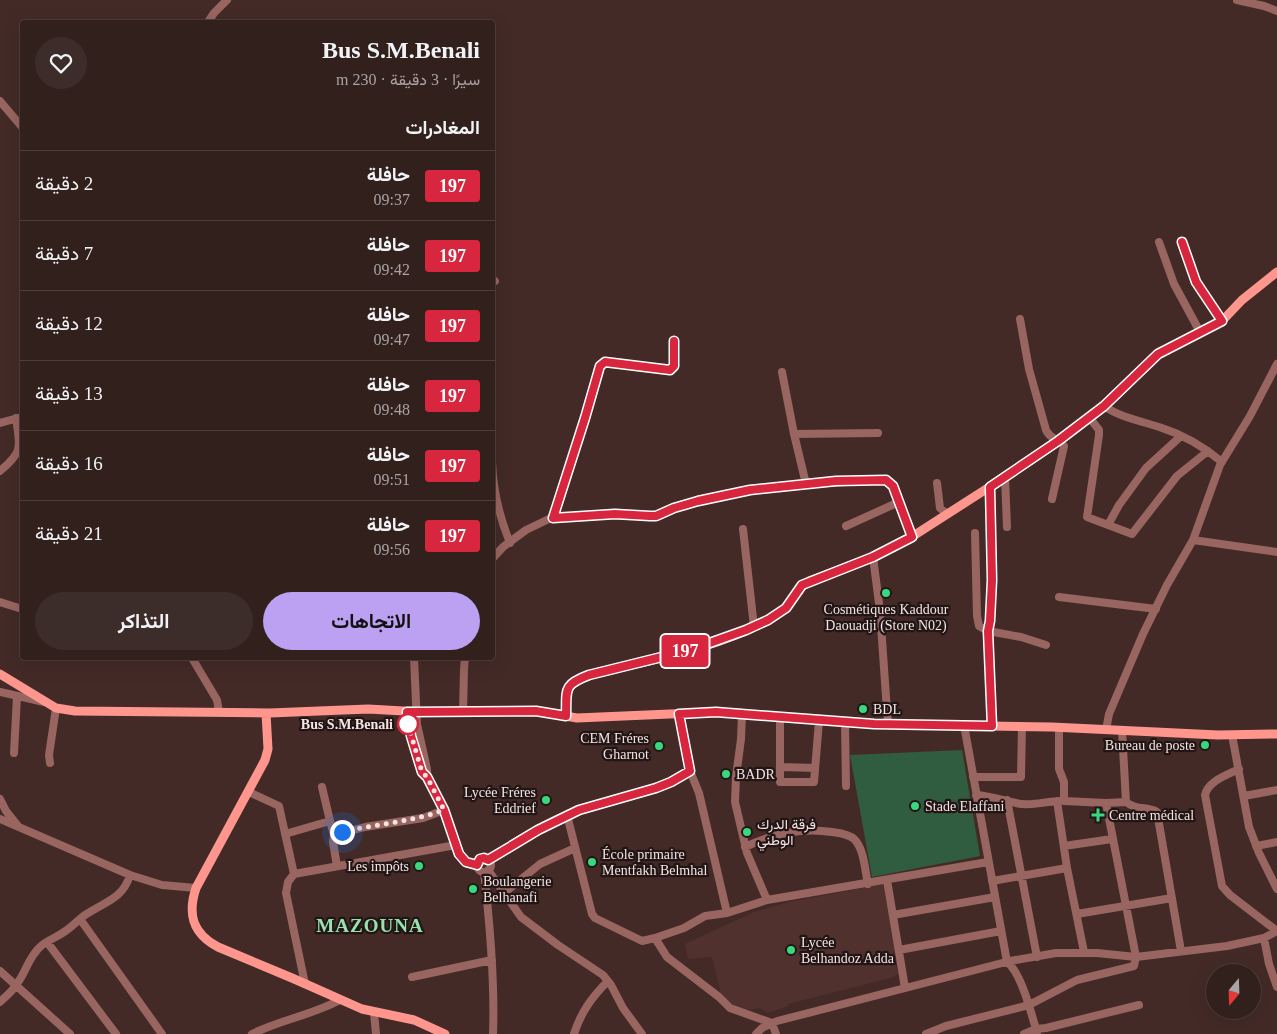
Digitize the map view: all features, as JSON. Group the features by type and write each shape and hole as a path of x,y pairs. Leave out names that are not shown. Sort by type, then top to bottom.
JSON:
{"main road":[{"path":"566,716 567,692 574,680 713,643 754,627 786,608 802,585 873,557 912,537 1058,441 1104,406 1158,354 1222,321 1242,300 1277,272"},
{"path":"0,674 56,708 75,711 266,713 368,709 412,712 536,711 566,716 598,718 716,712 888,725 1022,726 1232,735 1277,734"},
{"path":"266,713 268,749 263,766 196,888 192,906 192,917 200,934 208,942 362,1010 414,1020 445,1034"}],"street":[{"path":"209,20 227,0"},
{"path":"1237,0 1277,11"},
{"path":"0,101 20,125"},
{"path":"1159,242 1174,284 1200,332"},
{"path":"1182,242 1196,282 1222,321"},
{"path":"1020,319 1029,369 1046,430 1049,436 1063,443 1064,449 1052,499"},
{"path":"553,518 600,366 605,362 670,370 674,366 674,341"},
{"path":"1106,730 1109,714 1156,609 1167,585 1193,540 1222,462 1250,416 1277,364"},
{"path":"782,372 806,484"},
{"path":"1104,406 1115,414 1162,428 1181,436 1208,451 1222,462"},
{"path":"0,422 19,417 20,448 12,462 0,471"},
{"path":"1089,417 1099,430 1099,435 1087,517 1132,534 1177,476 1208,451"},
{"path":"794,434 878,433"},
{"path":"1108,525 1119,505 1146,468 1181,436"},
{"path":"1005,477 1007,528"},
{"path":"495,556 526,530 553,518 615,514 656,516 674,508 728,494 806,484 886,480 893,486 912,537"},
{"path":"937,483 940,508 948,514"},
{"path":"990,487 992,580 988,631 992,726"},
{"path":"495,492 502,523 510,543"},
{"path":"846,526 899,502"},
{"path":"743,528 754,627"},
{"path":"975,533 977,623 988,631 1021,637 1046,645"},
{"path":"1193,540 1277,552"},
{"path":"873,557 880,610 888,725"},
{"path":"1060,597 1156,609"},
{"path":"0,602 20,608"},
{"path":"193,660 217,700 219,712"},
{"path":"414,660 412,712 417,724 427,777 444,810 459,854 466,862 477,865 480,870 486,871 521,917 558,945 603,974 623,1008 642,1034"},
{"path":"463,712 466,660"},
{"path":"0,692 46,702"},
{"path":"14,752 17,696"},
{"path":"50,763 49,755 56,708"},
{"path":"679,714 690,771 699,793 727,913"},
{"path":"742,714 735,802 745,847 767,900"},
{"path":"780,718 780,782 814,782 819,721"},
{"path":"845,722 846,786"},
{"path":"964,725 1007,962 1013,966 1029,1005 1036,1032"},
{"path":"973,776 1021,777 1022,726"},
{"path":"1059,727 1059,769 1064,782 1061,801 1064,846 1084,952"},
{"path":"1122,730 1126,802"},
{"path":"1232,735 1249,827 1277,890"},
{"path":"780,767 815,768"},
{"path":"756,1034 772,1023 1007,962 1056,953 1084,952 1136,957 1227,946 1264,938 1277,931 1230,895 1222,886 1205,795 1206,789 1217,780 1239,769"},
{"path":"477,865 480,859 488,860 567,815 641,793 671,782 690,771"},
{"path":"322,788 334,835 332,842 337,866"},
{"path":"1244,796 1277,790"},
{"path":"249,792 279,806 294,874"},
{"path":"976,795 1026,804 1061,801 1126,802 1131,806 1144,810 1154,809 1157,812 1181,951"},
{"path":"0,799 6,811 18,826"},
{"path":"1007,800 1036,957"},
{"path":"926,1034 946,1026 1029,1005 1077,980 1134,966 1136,957 1106,803"},
{"path":"334,835 365,826 423,818 444,810"},
{"path":"567,815 594,918 642,941 684,928 705,916 727,913 767,900 988,862"},
{"path":"0,819 130,875 162,885 196,888"},
{"path":"285,834 330,821"},
{"path":"745,847 767,837 789,832 817,829 843,834 854,839 860,850 868,884"},
{"path":"1064,846 1112,839"},
{"path":"1256,846 1277,842"},
{"path":"305,984 286,893 288,882 294,874 456,845"},
{"path":"504,893 540,864 575,848"},
{"path":"488,860 490,866 486,871 494,1006 493,1034"},
{"path":"992,881 1067,868"},
{"path":"0,1002 17,985 24,968 35,952 121,893 127,885 130,875"},
{"path":"887,880 905,988"},
{"path":"893,915 995,897"},
{"path":"1077,914 1172,898"},
{"path":"80,920 162,1034"},
{"path":"899,950 1001,931"},
{"path":"655,938 667,957 681,970 719,997 730,1008 772,1023"},
{"path":"1264,938 1277,987"},
{"path":"47,942 116,1034"},
{"path":"412,977 492,960"},
{"path":"0,971 70,1034"},
{"path":"574,1034 594,994 608,981"},
{"path":"252,1034 275,1024 329,1006 340,1000"},
{"path":"1024,1034 1139,1005"},
{"path":"374,1013 376,1034"},
{"path":"772,1023 776,1034"}],"shaded area":[{"name":"Lycée Belhandoz Adda","path":"885,884 897,948 893,953 898,974 894,977 788,1004 788,1006 768,1013 760,1008 749,1010 732,1006 721,994 712,957 688,959 685,944 754,912 789,902"}],"green space":[{"name":"Stade Elaffani","path":"962,750 980,856 872,877 850,755"}],"bus line":[{"name":"197","path":"674,341 674,366 670,370 602,363 553,518 615,514 656,516 698,501 750,490 836,481 886,480 893,486 912,537 873,557 809,581 802,585 786,608 768,620 746,630 690,650 574,680 567,692 566,716 536,711 407,712 408,724 422,772 427,777 444,810 459,854 466,862 477,865 480,859 488,860 562,817 579,810 656,788 690,771 679,714 716,712 874,724 992,726 988,631 990,626 992,580 990,487 1058,441 1104,406 1158,354 1222,321 1196,282 1182,242"}],"place":[{"name":"Cosmétiques Kaddour Daouadji (Store N02)","path":"886,593"},
{"name":"BDL","path":"863,709"},
{"name":"Bus S.M.Benali","path":"408,724"},
{"name":"Bureau de poste","path":"1205,745"},
{"name":"CEM Fréres Gharnot","path":"659,746"},
{"name":"BADR","path":"726,774"},
{"name":"Lycée Fréres Eddrief","path":"546,800"},
{"name":"Stade Elaffani","path":"915,806"},
{"name":"Centre médical","path":"1098,815"},
{"name":"فرقة الدرك الوطني","path":"747,832"},
{"name":"École primaire Mentfakh Belmhal","path":"592,862"},
{"name":"Les impôts","path":"419,866"},
{"name":"Boulangerie Belhanafi","path":"473,889"},
{"name":"Lycée Belhandoz Adda","path":"791,950"}],"district":[{"name":"MAZOUNA","path":"370,925"}],"route":[{"path":"342,832 365,826 423,818 444,810 427,777 422,772 408,724"}]}
